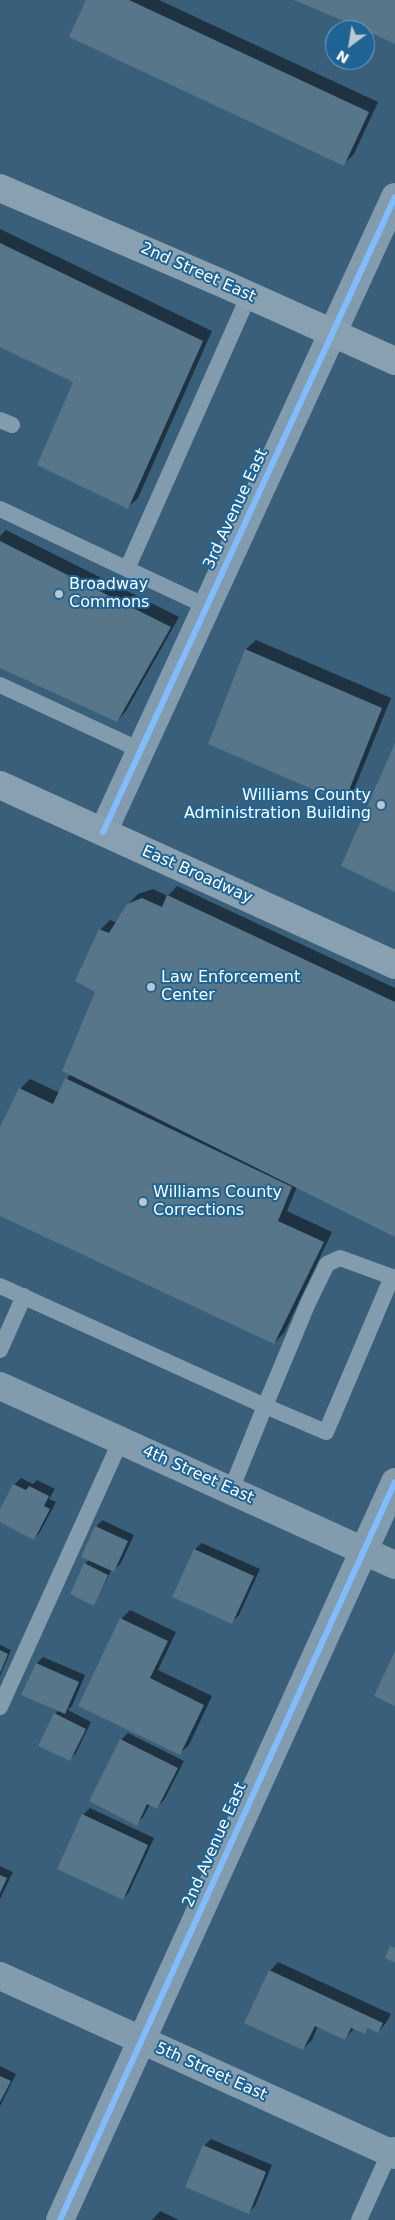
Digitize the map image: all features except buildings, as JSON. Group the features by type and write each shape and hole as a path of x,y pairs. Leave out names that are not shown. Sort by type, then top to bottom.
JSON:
{"street":[{"name":"2nd Street East","path":"0,188 249,295 395,361"},
{"name":"3rd Avenue East","path":"102,832 395,197"},
{"name":"East Broadway","path":"0,785 395,965"},
{"name":"4th Street East","path":"0,1386 395,1565"},
{"name":"2nd Avenue East","path":"60,2220 395,1482"},
{"name":"5th Street East","path":"0,1976 393,2149"}],"lane":[{"path":"126,569 249,295"},
{"path":"0,509 206,606"},
{"path":"0,685 140,750"},
{"path":"0,1286 264,1406 326,1432 393,1278 340,1258 327,1264 308,1303 264,1406 231,1490"},
{"path":"0,1350 24,1296"},
{"path":"0,1707 122,1440"},
{"path":"359,2220 393,2149"}],"cycle path":[{"path":"103,832 395,197"},
{"path":"60,2220 395,1482"}],"place":[{"name":"Broadway Commons","path":"59,594"},
{"name":"Williams County Administration Building","path":"381,805"},
{"name":"Law Enforcement Center","path":"151,987"},
{"name":"Williams County Corrections","path":"143,1202"}]}
